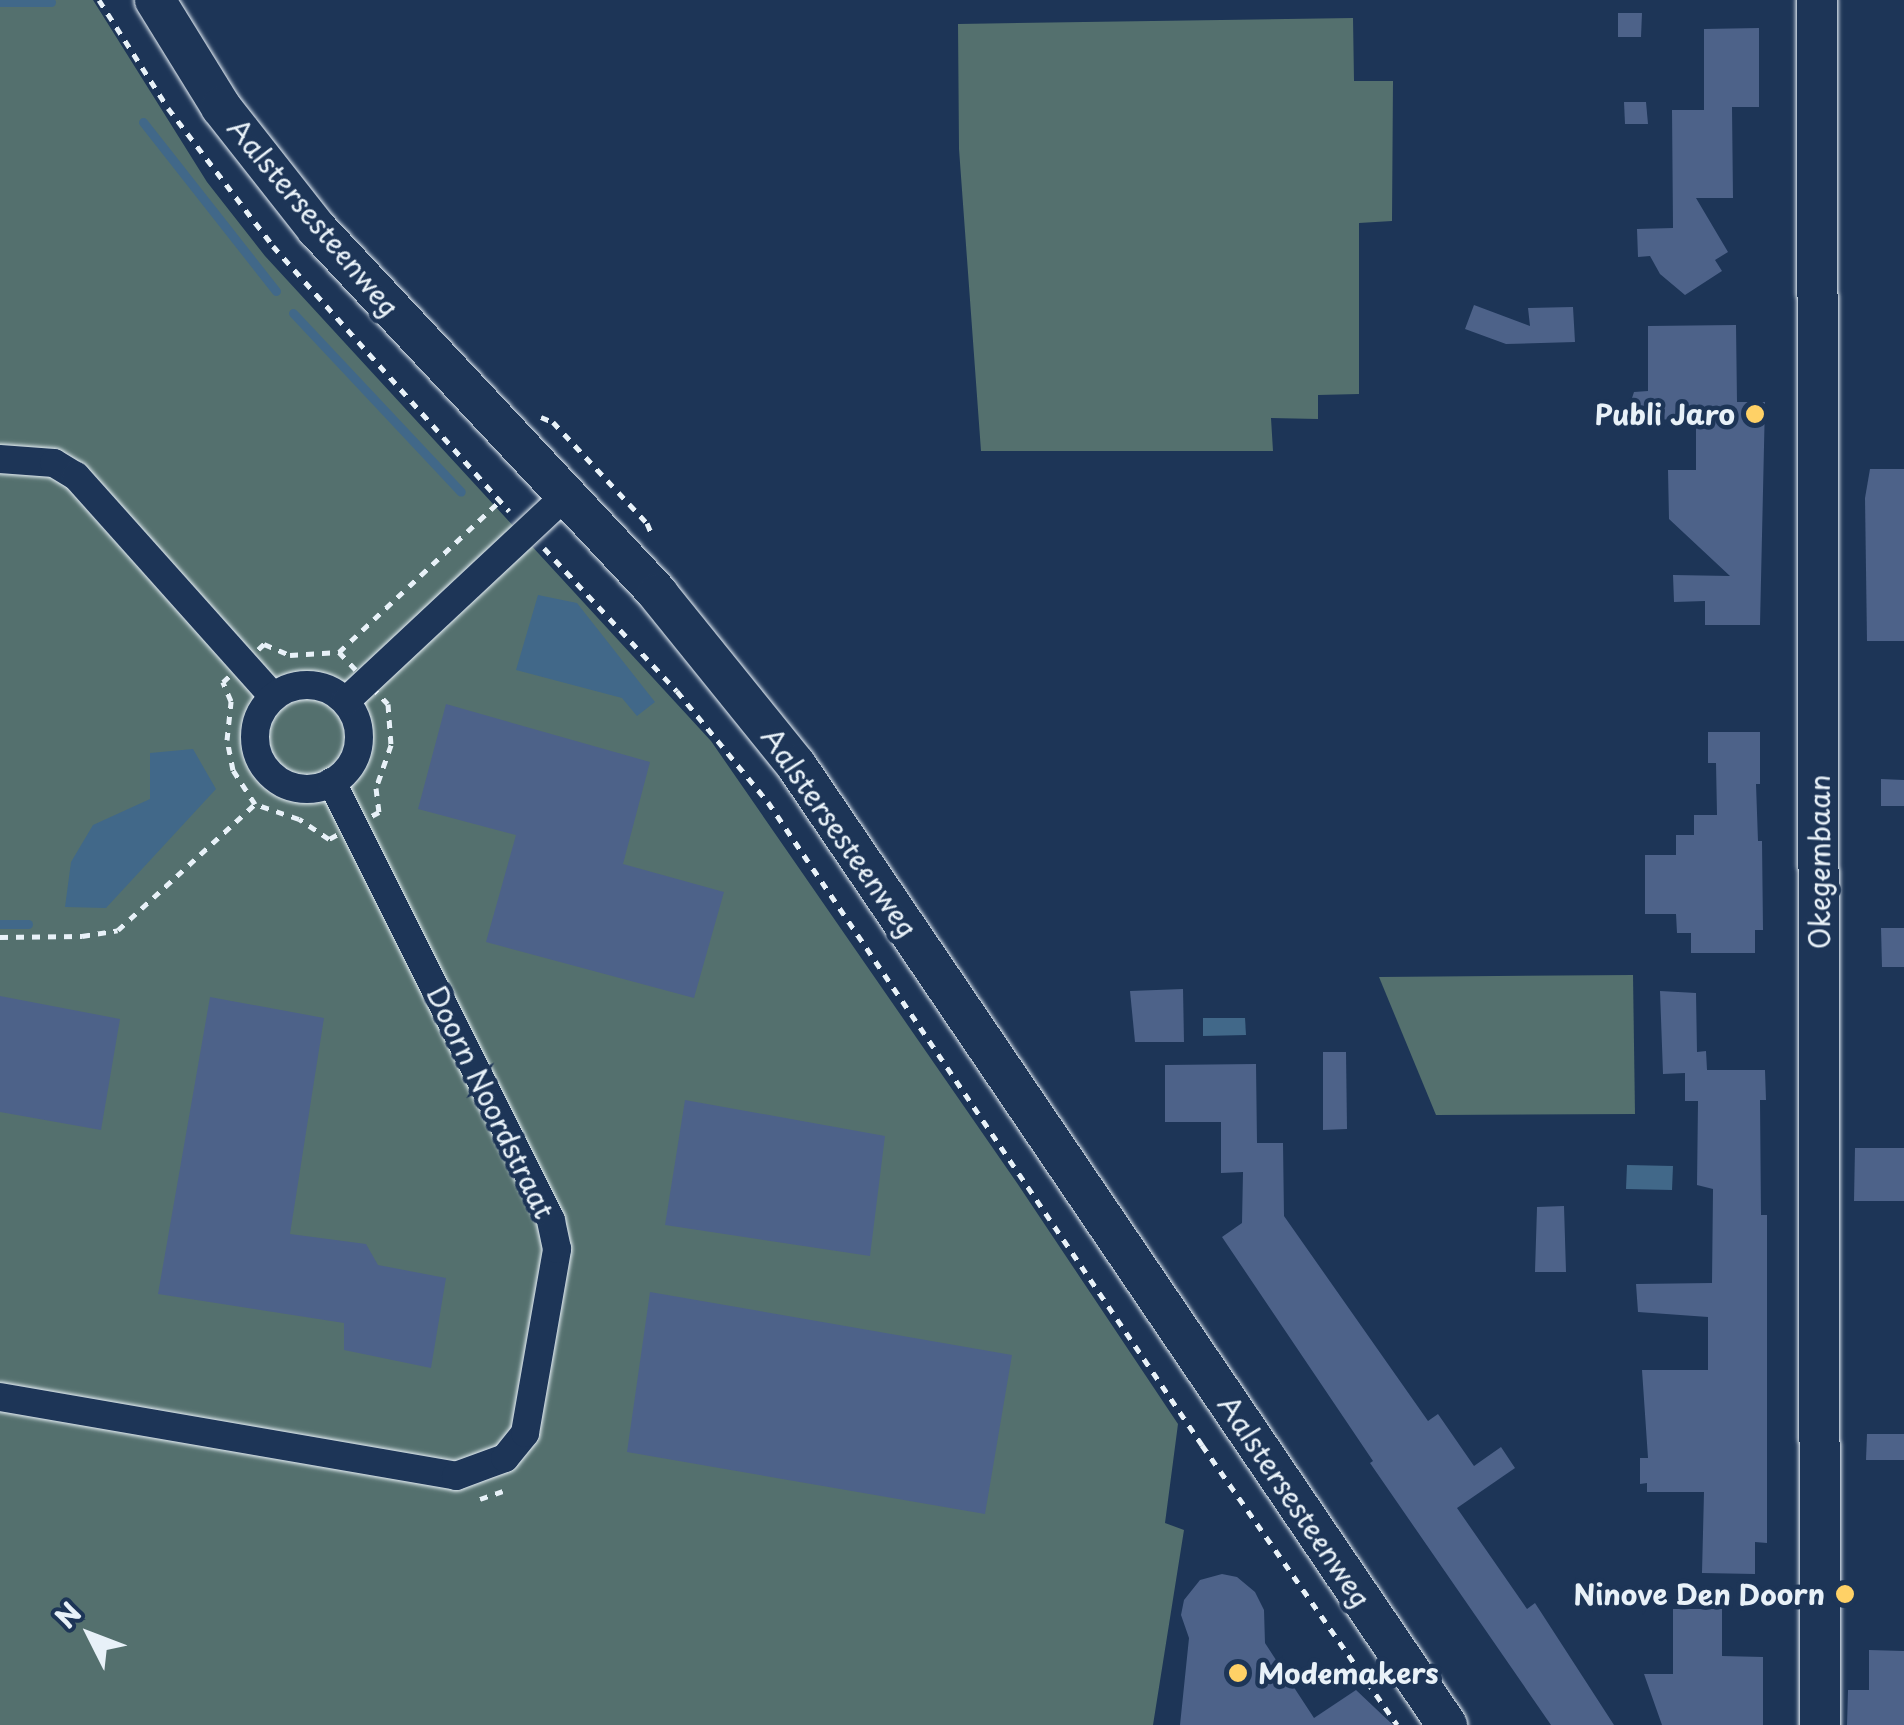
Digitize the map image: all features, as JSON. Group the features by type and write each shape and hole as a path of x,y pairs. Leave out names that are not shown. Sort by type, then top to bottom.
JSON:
{"main road":[{"name":"Aalstersesteenweg","path":"156,0 221,108 317,228 718,663 796,765 1446,1725"},
{"name":"Okegembaan","path":"1817,0 1820,1725"}],"street":[{"path":"0,460 54,462 76,476 233,672 273,696"},
{"path":"346,702 565,496"},
{"path":"308,684 331,690 346,702 359,734 357,750 344,773 332,782 318,788 289,786 260,761 255,728 273,696 308,684"},
{"name":"Doorn Noordstraat","path":"0,1397 456,1476 505,1458 525,1433 557,1249 551,1220 332,782"}],"path":[{"path":"99,0 168,108 251,218 500,501 677,691 768,802 1202,1445 1397,1725"},
{"path":"388,830 309,824 255,804 229,755 233,672 264,644 290,655 340,652 500,501"},
{"path":"338,856 376,788 392,745 388,704 340,652"},
{"path":"210,668 233,672"},
{"path":"0,937 82,936 118,930 255,804"},
{"path":"475,1501 508,1488"}],"green space":[{"path":"0,0 93,0 207,182 265,256 711,741 1017,1183 1178,1424 1165,1523 1184,1530 1153,1725 0,1725"},
{"path":"1353,18 1354,81 1393,81 1392,221 1359,223 1359,394 1318,395 1318,419 1271,418 1273,451 981,451 959,149 958,24"},
{"path":"1633,975 1635,1114 1436,1115 1379,977"}],"water":[{"path":"538,595 577,603 655,702 637,716 622,698 516,670"},
{"path":"193,749 216,789 106,908 65,907 71,862 93,825 150,799 150,753"},
{"path":"1203,1018 1245,1018 1246,1035 1203,1036"},
{"path":"1627,1165 1673,1166 1672,1190 1626,1189"}],"building":[{"path":"1618,13 1642,13 1641,37 1618,37"},
{"path":"1759,28 1759,107 1732,107 1733,198 1696,198 1728,252 1715,260 1722,271 1685,295 1660,274 1650,256 1638,257 1637,229 1673,228 1672,110 1704,110 1704,29"},
{"path":"1624,102 1646,102 1648,124 1625,124"},
{"path":"1474,305 1530,326 1528,308 1573,307 1575,342 1506,344 1465,329"},
{"path":"1736,325 1737,402 1765,402 1760,625 1705,625 1705,601 1674,602 1673,575 1730,576 1669,519 1668,470 1696,470 1696,419 1633,420 1632,398 1634,392 1648,391 1648,326"},
{"path":"1870,469 1904,469 1904,641 1867,641 1865,498"},
{"path":"446,704 650,762 623,864 724,892 694,998 486,942 516,835 418,809"},
{"path":"1708,732 1760,732 1760,784 1756,784 1758,841 1762,841 1763,930 1755,930 1755,953 1691,953 1691,933 1677,933 1676,914 1645,914 1645,855 1676,855 1676,835 1694,835 1694,815 1717,815 1716,763 1708,763"},
{"path":"1881,779 1904,780 1904,806 1881,806"},
{"path":"1881,928 1904,928 1904,967 1882,967"},
{"path":"1183,989 1184,1042 1135,1042 1130,991"},
{"path":"1660,991 1696,993 1697,1052 1706,1051 1707,1070 1765,1070 1766,1100 1760,1100 1761,1215 1767,1215 1767,1543 1755,1542 1755,1574 1702,1573 1704,1492 1647,1492 1647,1483 1640,1484 1640,1458 1648,1458 1642,1370 1708,1370 1708,1317 1638,1312 1636,1284 1712,1283 1713,1189 1697,1185 1698,1101 1685,1101 1685,1073 1663,1074"},
{"path":"0,996 120,1019 101,1130 0,1112"},
{"path":"210,997 324,1018 290,1234 366,1244 378,1265 446,1278 431,1368 344,1350 344,1323 158,1294"},
{"path":"1323,1052 1346,1052 1347,1129 1323,1130"},
{"path":"1256,1064 1257,1143 1283,1143 1284,1216 1428,1421 1438,1414 1474,1466 1501,1447 1515,1468 1457,1508 1527,1609 1535,1603 1614,1725 1551,1725 1370,1463 1373,1461 1222,1237 1242,1223 1243,1172 1221,1173 1221,1122 1165,1122 1165,1065"},
{"path":"685,1100 885,1136 870,1256 665,1225"},
{"path":"1855,1148 1904,1148 1904,1201 1854,1201"},
{"path":"1564,1206 1566,1272 1535,1272 1537,1207"},
{"path":"650,1292 1012,1355 985,1514 627,1452"},
{"path":"1867,1434 1904,1434 1904,1460 1866,1460"},
{"name":"Modemakers","path":"1222,1574 1237,1577 1255,1592 1264,1610 1265,1643 1314,1718 1356,1690 1393,1725 1180,1725 1189,1638 1181,1615 1184,1600 1200,1580"},
{"path":"1673,1609 1722,1609 1722,1656 1763,1657 1763,1725 1662,1725 1644,1674 1673,1674"},
{"path":"1869,1650 1904,1651 1904,1725 1847,1725 1848,1690 1869,1690"}],"waterway":[{"path":"0,2 51,2"},
{"path":"143,122 276,291"},
{"path":"293,313 461,492"},
{"path":"0,924 28,924"}],"place":[{"name":"Publi Jaro","path":"1755,414"},
{"name":"Ninove Den Doorn","path":"1845,1594"},
{"name":"Modemakers","path":"1238,1673"}]}
